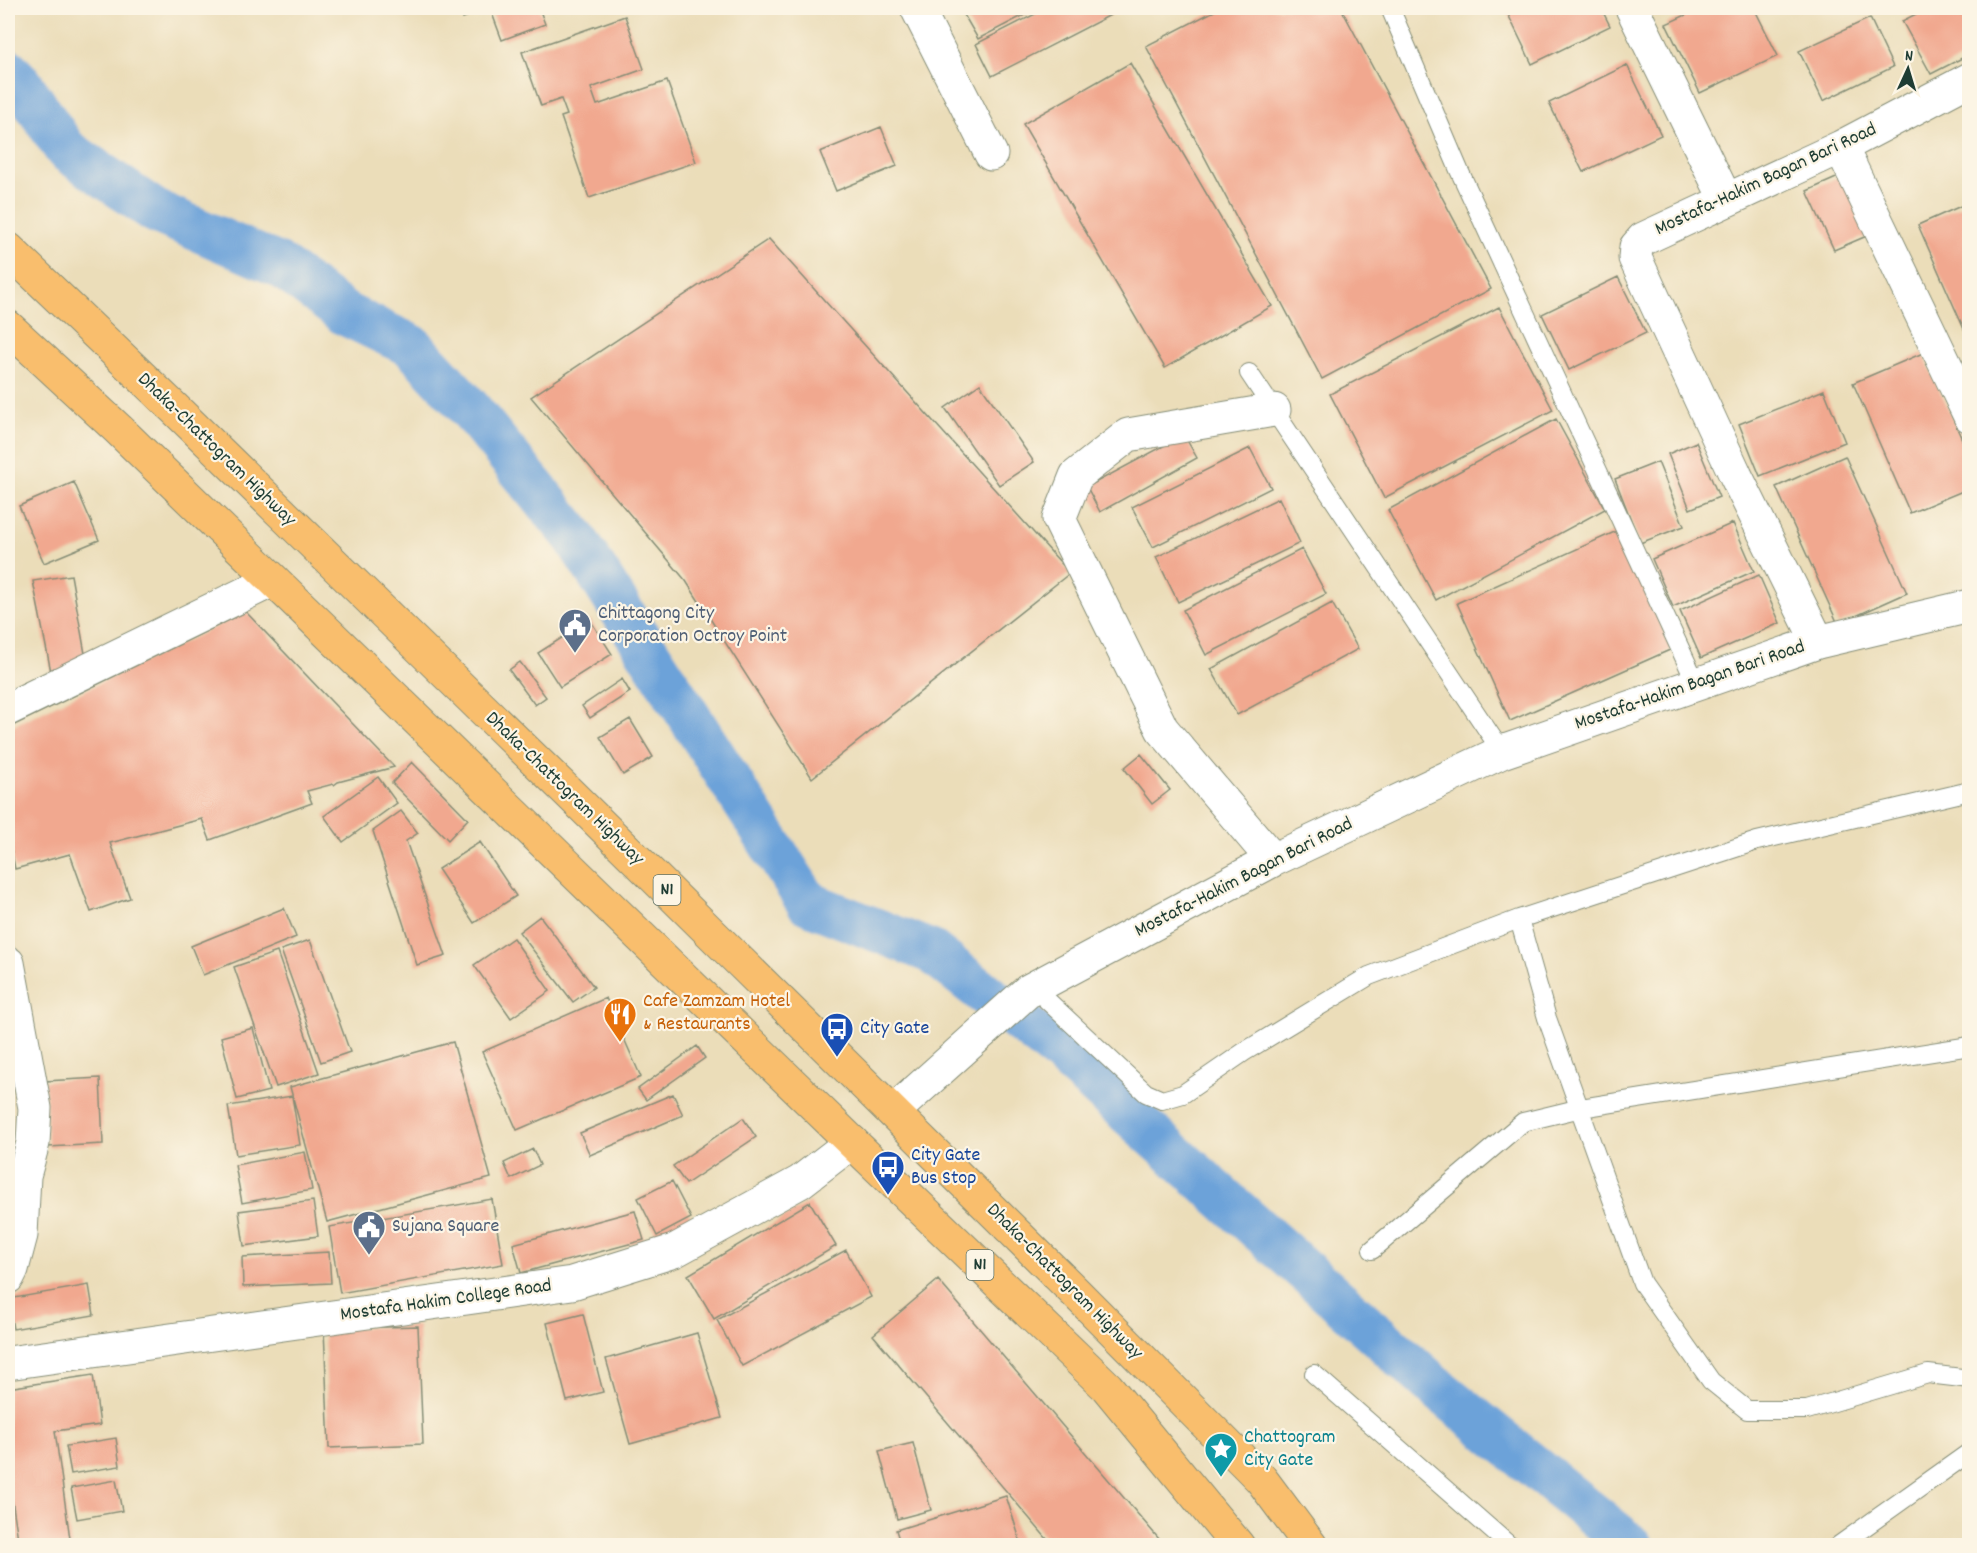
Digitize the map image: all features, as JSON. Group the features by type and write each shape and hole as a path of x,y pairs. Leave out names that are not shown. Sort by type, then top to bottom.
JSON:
{"highway":[{"name":"Dhaka-Chattogram Highway","path":"8,249 208,441 893,1112 1261,1479 1311,1545"},
{"name":"N1","path":"8,327 117,429 1107,1387 1238,1545"}],"street":[{"path":"917,8 991,154"},
{"path":"1632,8 1726,200"},
{"name":"Mostafa-Hakim Bagan Bari Road","path":"893,1112 1031,989 1273,860 1502,752 1818,642 1736,476 1635,258 1636,247 1643,239 1841,147 1970,79"},
{"path":"1841,147 1970,416"},
{"path":"1273,860 1162,729 1059,519 1076,476 1128,435 1274,411"},
{"path":"8,709 273,580"},
{"path":"1818,642 1970,606"},
{"path":"8,963 34,1108 33,1143 24,1176 21,1235 8,1277"},
{"name":"Mostafa Hakim College Road","path":"8,1363 572,1283 674,1251 800,1182 852,1142"}],"lane":[{"path":"1390,8 1458,170 1696,683"},
{"path":"1249,373 1502,752"},
{"path":"1031,989 1146,1093 1162,1100 1183,1094 1244,1052 1369,976 1520,919 1757,841 1970,790"},
{"path":"1520,919 1547,1018 1642,1283 1711,1381 1747,1410 1806,1410 1928,1374 1970,1379"},
{"path":"1372,1250 1523,1122 1581,1108 1970,1046"},
{"path":"1314,1374 1510,1545"},
{"path":"1838,1545 1970,1452"}],"building":[{"path":"459,8 490,8 463,18"},
{"path":"490,8 539,8 545,24 502,40"},
{"path":"960,8 1038,8 978,39"},
{"path":"1047,8 1124,8 992,76 976,44"},
{"path":"1220,8 1341,8 1491,289 1322,379 1146,46"},
{"path":"1505,8 1601,8 1610,26 1532,64"},
{"path":"1701,8 1754,8 1778,56 1700,93 1666,24"},
{"path":"1928,8 1970,8 1970,54 1931,74 1902,21"},
{"path":"625,16 644,69 591,88 597,105 667,81 696,162 589,198 561,117 567,115 561,99 541,106 522,52"},
{"path":"1870,18 1893,67 1823,101 1799,51"},
{"path":"1130,63 1272,306 1165,368 1023,124"},
{"path":"1627,65 1661,135 1583,172 1549,103"},
{"path":"881,127 897,166 836,191 820,152"},
{"path":"1843,175 1869,235 1834,250 1807,191"},
{"path":"1970,202 1970,326 1964,329 1918,225"},
{"path":"769,239 1070,573 812,778 686,581 531,397"},
{"path":"1618,277 1646,333 1569,370 1542,314"},
{"path":"1499,307 1553,410 1384,498 1330,394"},
{"path":"1923,353 1970,457 1970,488 1910,513 1853,383"},
{"path":"980,384 1034,462 999,485 945,408"},
{"path":"1824,390 1845,442 1760,476 1739,424"},
{"path":"1556,419 1605,509 1436,600 1388,510"},
{"path":"1184,435 1197,458 1100,512 1087,487"},
{"path":"1696,442 1719,497 1690,509 1668,454"},
{"path":"1250,448 1271,488 1153,547 1132,507"},
{"path":"1845,456 1907,593 1838,624 1776,487"},
{"path":"1658,462 1684,526 1640,543 1615,479"},
{"path":"74,482 99,540 44,563 19,506"},
{"path":"1279,498 1300,543 1178,602 1156,557"},
{"path":"1733,523 1754,571 1673,607 1652,559"},
{"path":"1619,530 1672,649 1510,721 1457,603"},
{"path":"1302,549 1326,594 1206,655 1183,610"},
{"path":"71,575 87,665 51,672 33,581"},
{"path":"1759,575 1780,623 1701,658 1680,611"},
{"path":"1332,603 1358,649 1237,715 1211,669"},
{"path":"246,612 394,767 307,791 312,803 210,840 202,819 110,843 130,898 91,912 70,854 15,869 10,843 8,844 8,728"},
{"name":"Chittagong City Corporation Octroy Point","path":"590,620 612,654 560,687 538,653"},
{"path":"520,662 546,697 535,705 509,670"},
{"path":"622,679 630,692 590,718 582,706"},
{"path":"630,719 653,757 623,775 600,737"},
{"path":"1141,754 1170,790 1152,804 1124,768"},
{"path":"412,762 468,819 448,840 392,783"},
{"path":"378,777 397,803 343,842 324,816"},
{"path":"401,811 418,833 406,841 446,956 417,965 373,831"},
{"path":"480,842 516,896 474,923 438,869"},
{"path":"284,908 296,937 203,975 191,946"},
{"path":"540,916 594,987 573,1002 519,932"},
{"path":"513,938 550,991 511,1018 474,965"},
{"path":"310,940 350,1052 321,1062 281,950"},
{"path":"277,952 319,1073 276,1087 234,967"},
{"path":"606,998 641,1077 517,1130 482,1052"},
{"path":"253,1028 269,1091 237,1099 221,1037"},
{"path":"453,1042 491,1178 327,1222 290,1087"},
{"path":"697,1046 705,1058 646,1100 638,1089"},
{"path":"100,1078 103,1144 48,1147 45,1081"},
{"path":"673,1094 683,1115 590,1155 580,1133"},
{"path":"292,1096 300,1145 236,1155 228,1106"},
{"path":"743,1118 756,1137 686,1184 673,1166"},
{"path":"533,1149 540,1165 511,1179 504,1163"},
{"path":"305,1152 312,1190 242,1203 235,1165"},
{"path":"672,1181 691,1218 657,1236 638,1198"},
{"path":"492,1199 503,1264 340,1293 329,1227"},
{"path":"313,1201 318,1236 244,1246 239,1211"},
{"path":"810,1202 836,1246 714,1319 688,1275"},
{"path":"635,1211 644,1240 521,1273 513,1244"},
{"path":"846,1250 871,1297 742,1366 717,1320"},
{"path":"329,1252 331,1283 243,1287 242,1257"},
{"path":"938,1280 1165,1546 1053,1546 873,1335"},
{"path":"89,1285 94,1315 13,1329 8,1299"},
{"path":"583,1314 603,1392 567,1401 547,1323"},
{"path":"418,1326 423,1444 329,1448 324,1329"},
{"path":"697,1333 722,1418 630,1444 606,1359"},
{"path":"93,1375 100,1425 55,1431 71,1546 19,1546 8,1472 8,1388"},
{"path":"116,1438 120,1466 71,1474 66,1446"},
{"path":"913,1443 931,1510 897,1519 879,1451"},
{"path":"116,1480 122,1511 77,1519 71,1488"},
{"path":"1006,1496 1022,1546 901,1546 896,1530"}],"waterway":[{"path":"8,70 22,85 66,150 155,211 281,266 345,314 412,346 469,408 574,536 808,903 932,952 1057,1050 1431,1383 1632,1546"}],"place":[{"name":"Chittagong City Corporation Octroy Point","path":"575,654"},
{"name":"Cafe Zamzam Hotel & Restaurants","path":"620,1043"},
{"name":"City Gate","path":"837,1058"},
{"name":"City Gate Bus Stop","path":"888,1196"},
{"name":"Sujana Square","path":"369,1256"},
{"name":"Chattogram City Gate","path":"1221,1478"}]}
